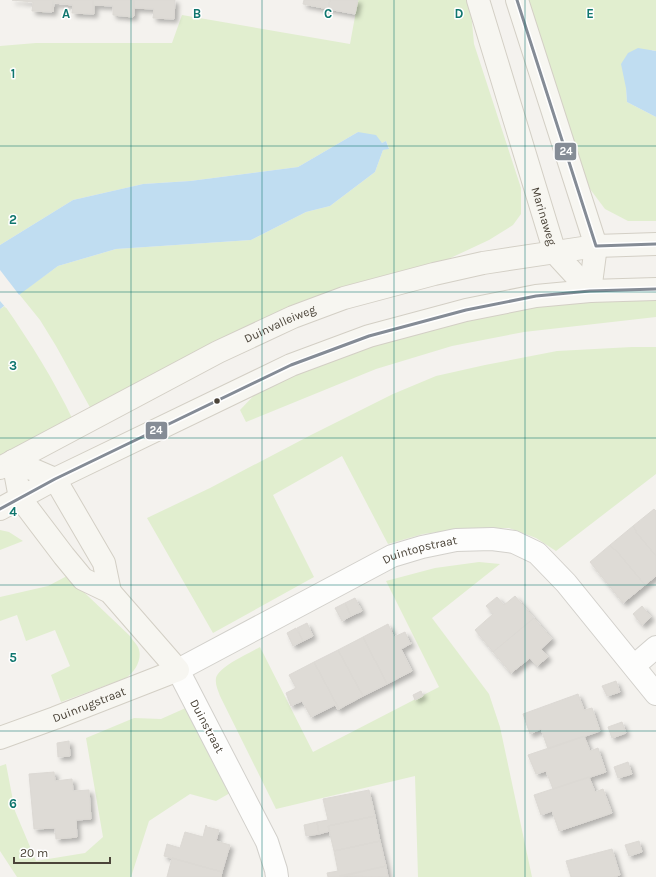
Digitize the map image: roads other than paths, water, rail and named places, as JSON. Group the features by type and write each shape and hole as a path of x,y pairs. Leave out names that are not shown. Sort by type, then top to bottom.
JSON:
{"street":[{"name":"Marinaweg","path":"478,0 555,253 590,291"},
{"path":"517,0 596,246 590,291"},
{"name":"Duinvalleiweg","path":"6,464 218,352 293,317 344,298 434,274 483,263 596,246 656,244"},
{"path":"0,509 55,479 291,365 369,336 466,310 536,296 590,291 656,289"},
{"path":"6,464 55,479"},
{"name":"Duinstraat","path":"6,464 20,498 84,578 110,592 178,670 267,842 277,877"},
{"name":"Duinstraat","path":"55,479 104,563 110,592"},
{"name":"Duintopstraat","path":"178,670 392,556 422,547 456,540 492,539 514,542 537,553 566,583 656,694"},
{"path":"634,666 656,647"},
{"name":"Duinrugstraat","path":"0,738 178,670"}],"water":[{"path":"638,48 656,51 656,117 627,102 621,64 628,53"},
{"path":"358,132 376,135 382,143 386,141 389,149 383,150 375,172 330,206 306,212 251,240 116,249 58,266 0,309 0,245 73,200 143,184 190,181 298,167"}]}
